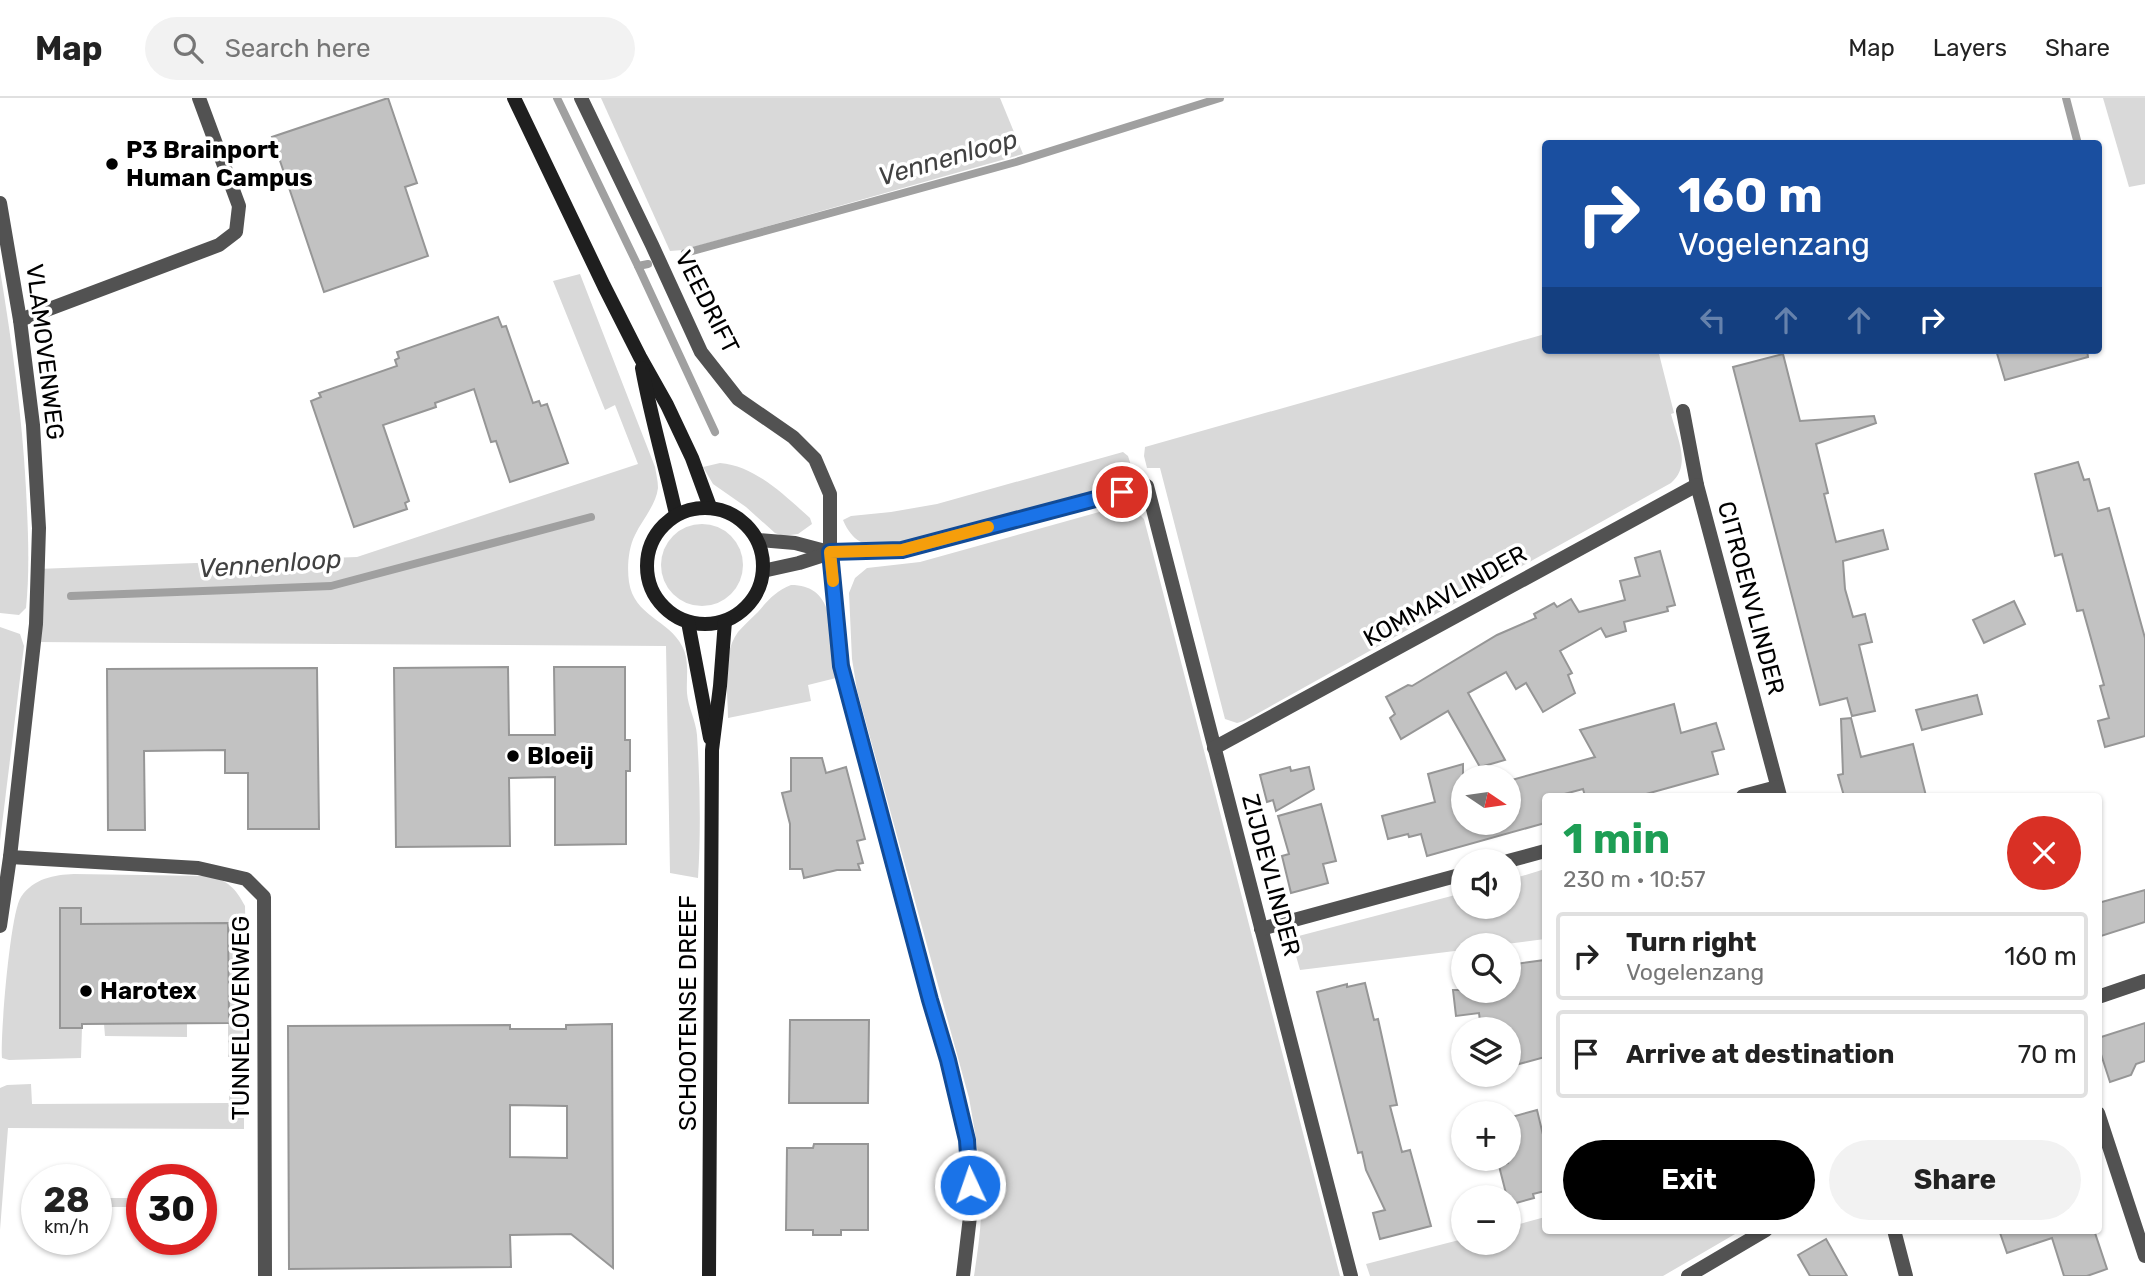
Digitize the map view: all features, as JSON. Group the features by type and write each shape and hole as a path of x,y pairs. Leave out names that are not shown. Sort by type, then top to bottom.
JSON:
{"street":[{"path":"20,320 219,245 236,232 239,206 199,98"},
{"path":"514,98 640,357 677,426 710,507"},
{"name":"VEEDRIFT","path":"581,98 701,352 738,400 793,437 815,459 830,494 830,552 841,666 948,1060 967,1140 971,1208 963,1276"},
{"name":"VLAMOVENWEG","path":"0,203 20,320 33,425 38,528 36,624 0,926"},
{"path":"640,357 650,412 676,514"},
{"name":"CITROENVLINDER","path":"1683,411 1697,485 1779,792"},
{"name":"KOMMAVLINDER","path":"1214,748 1697,485"},
{"name":"ZIJDEVLINDER","path":"830,552 902,550 1147,486 1350,1276"},
{"path":"710,507 729,512 746,524 758,540 763,555 763,571 760,587 740,613 725,621 707,625 688,622 668,612 653,594 646,572 648,549 658,529 676,514 692,508 710,507"},
{"path":"758,540 795,543 830,552"},
{"path":"763,571 799,563 830,552"},
{"name":"SCHOOTENSE DREEF","path":"709,1276 712,751 725,621"},
{"name":"SCHOOTENSE DREEF","path":"688,622 712,751"},
{"path":"1521,857 1542,852"},
{"name":"TUNNELOVENWEG","path":"10,857 198,868 246,879 264,897 265,1276"},
{"path":"1261,929 1451,877"},
{"path":"2102,996 2145,981"},
{"path":"2102,1124 2142,1236 2145,1256"},
{"path":"1688,1276 1759,1234"},
{"path":"1895,1234 1906,1276"}],"shaded area":[{"path":"601,98 1000,98 1023,154 683,250 670,251"},
{"path":"2103,98 2145,98 2145,184 2129,187"},
{"path":"0,270 16,379 26,489 27,593 26,608 19,615 0,613"},
{"path":"580,274 655,467 657,494 633,540 628,577 638,603 676,637 686,657 687,693 696,730 698,753 698,878 670,873 666,646 34,642 37,569 357,557 638,464 615,405 605,410 553,281"},
{"path":"1542,335 1542,354 1659,354 1674,413 1671,414 1682,460 1681,468 1671,483 1237,723 1225,719 1160,468 1147,468 1145,447"},
{"path":"1123,452 1128,456 1136,481 904,545 876,546 861,542 848,530 843,520 851,516 937,504"},
{"path":"720,463 746,470 769,483 810,518 812,524 798,534 783,536 775,533 746,507 713,484 703,467"},
{"path":"1117,507 1133,508 1144,519 1340,1276 974,1276 981,1224 981,1187 969,1098 857,690 852,659 849,593 855,578 867,568 920,562"},
{"path":"702,524 718,527 731,536 740,549 743,565 740,581 731,594 718,603 702,606 686,603 673,594 664,581 661,565 664,549 673,536 686,527"},
{"path":"791,585 815,592 826,606 836,678 808,685 811,701 728,718 727,662 733,641 738,632 769,600"},
{"path":"0,627 20,634 24,646 0,841"},
{"path":"1542,870 1542,939 1521,942 1521,933 1451,933 1451,951 1300,970 1291,938 1451,896 1451,919 1521,919 1521,876"},
{"path":"74,874 208,876 221,880 235,890 245,906 248,1057 228,1057 228,923 81,924 80,908 60,908 60,1028 82,1028 81,1058 2,1058 10,950 21,897 38,882"},
{"path":"104,1024 187,1024 187,1037 105,1036"},
{"path":"31,1084 32,1104 229,1103 229,1089 244,1090 244,1129 8,1128 0,1230 0,1088"},
{"path":"112,1198 126,1198 126,1207 112,1207"},
{"path":"1542,1218 1542,1234 1735,1234 1663,1276 1370,1276 1366,1264 1451,1242 1451,1255 1521,1255 1521,1224"}],"building":[{"path":"388,98 417,183 405,187 428,256 324,292 272,137"},
{"path":"498,317 502,327 506,326 533,403 539,401 541,406 547,404 568,463 510,482 496,441 491,442 474,389 435,403 436,407 383,425 409,501 405,503 407,509 354,527 311,401 321,397 319,393 397,366 397,352"},
{"path":"1783,354 1800,421 1874,416 1876,423 1816,444 1828,493 1824,494 1836,542 1883,530 1888,549 1843,561 1845,589 1853,617 1865,614 1872,642 1859,645 1875,711 1852,716 1847,698 1820,705 1733,367"},
{"path":"1997,354 2088,354 2088,357 2005,380"},
{"path":"2078,462 2084,480 2089,479 2098,511 2109,508 2145,638 2145,736 2105,747 2098,721 2109,718 2100,686 2104,685 2083,610 2077,611 2062,554 2055,556 2035,474"},
{"path":"1660,551 1675,605 1667,607 1668,611 1624,622 1626,631 1606,637 1601,628 1560,651 1572,673 1568,675 1575,693 1543,712 1526,683 1516,689 1506,672 1468,693 1505,760 1479,765 1448,711 1401,739 1390,718 1395,714 1386,697 1408,685 1412,686 1497,635 1536,618 1534,614 1554,603 1557,607 1571,599 1579,612 1625,600 1620,581 1640,576 1635,558"},
{"path":"2014,601 2025,624 1984,643 1973,620"},
{"name":"Bloeij","path":"508,667 509,735 555,735 554,667 625,667 625,740 630,740 630,771 626,771 626,844 555,845 555,777 509,778 510,846 396,847 394,668"},
{"path":"317,668 319,829 248,829 248,773 225,773 225,750 144,751 145,830 108,830 107,669"},
{"path":"1977,695 1982,714 1922,730 1916,710"},
{"path":"1674,704 1681,733 1716,723 1724,749 1712,752 1718,774 1650,793 1584,793 1583,789 1568,793 1542,793 1542,824 1521,830 1521,777 1595,757 1580,730"},
{"path":"1851,718 1861,757 1913,744 1925,793 1843,793 1838,775 1843,774 1841,719"},
{"path":"791,758 822,758 826,773 846,767 865,839 857,841 863,863 858,864 860,870 837,870 804,878 802,869 790,869 790,824 782,793 791,791"},
{"path":"1290,767 1291,771 1309,767 1314,789 1276,811 1273,800 1267,802 1260,775"},
{"path":"1451,767 1451,835 1502,835 1427,856 1421,834 1388,839 1382,816 1435,802 1428,774"},
{"path":"1321,804 1336,861 1323,864 1328,883 1291,893 1282,856 1289,854 1278,816"},
{"path":"2145,890 2145,922 2102,936 2102,902"},
{"path":"60,908 81,908 81,924 228,923 229,1023 82,1024 82,1028 60,1028"},
{"path":"1542,960 1542,1058 1521,1063 1521,1017 1480,1017 1479,1013 1456,1016 1454,1003 1521,1003 1521,963"},
{"path":"1365,983 1374,1020 1378,1019 1397,1105 1390,1106 1402,1152 1410,1150 1431,1226 1380,1239 1373,1213 1385,1210 1366,1170 1362,1152 1358,1153 1317,992 1347,984 1347,987"},
{"path":"790,1020 869,1020 868,1103 789,1103"},
{"path":"2145,1023 2145,1061 2136,1064 2131,1075 2110,1082 2102,1057 2102,1037"},
{"path":"612,1024 613,1268 571,1234 510,1235 511,1267 289,1269 288,1026 510,1025 510,1029 566,1029 566,1025","holes":["510,1105 567,1106 567,1158 510,1157"]},
{"path":"1537,1110 1542,1131 1542,1192 1533,1194 1534,1198 1521,1202 1521,1185 1504,1185 1500,1171 1521,1171 1521,1114"},
{"path":"814,1144 868,1144 868,1230 841,1230 841,1235 813,1235 813,1230 786,1230 787,1148 813,1148"},
{"path":"2000,1234 2095,1234 2107,1269 2087,1276 2064,1276 2052,1238 2007,1253"},
{"path":"1826,1239 1847,1276 1810,1276 1798,1255"}],"waterway":[{"path":"557,98 638,266"},
{"name":"Vennenloop","path":"685,253 1016,162 1220,98"},
{"path":"2066,98 2077,140"},
{"name":"Vennenloop","path":"648,264 638,266 715,432"},
{"name":"Vennenloop","path":"71,596 331,586 591,517"}],"slow traffic":[{"path":"833,581 830,552 902,550 988,527"}],"place":[{"name":"P3 Brainport Human Campus","path":"112,164"},
{"name":"Bloeij","path":"513,756"},
{"name":"Harotex","path":"86,991"}],"route":[{"path":"970,1185 967,1140 948,1060 841,666 830,552 902,550 1122,492"}]}
